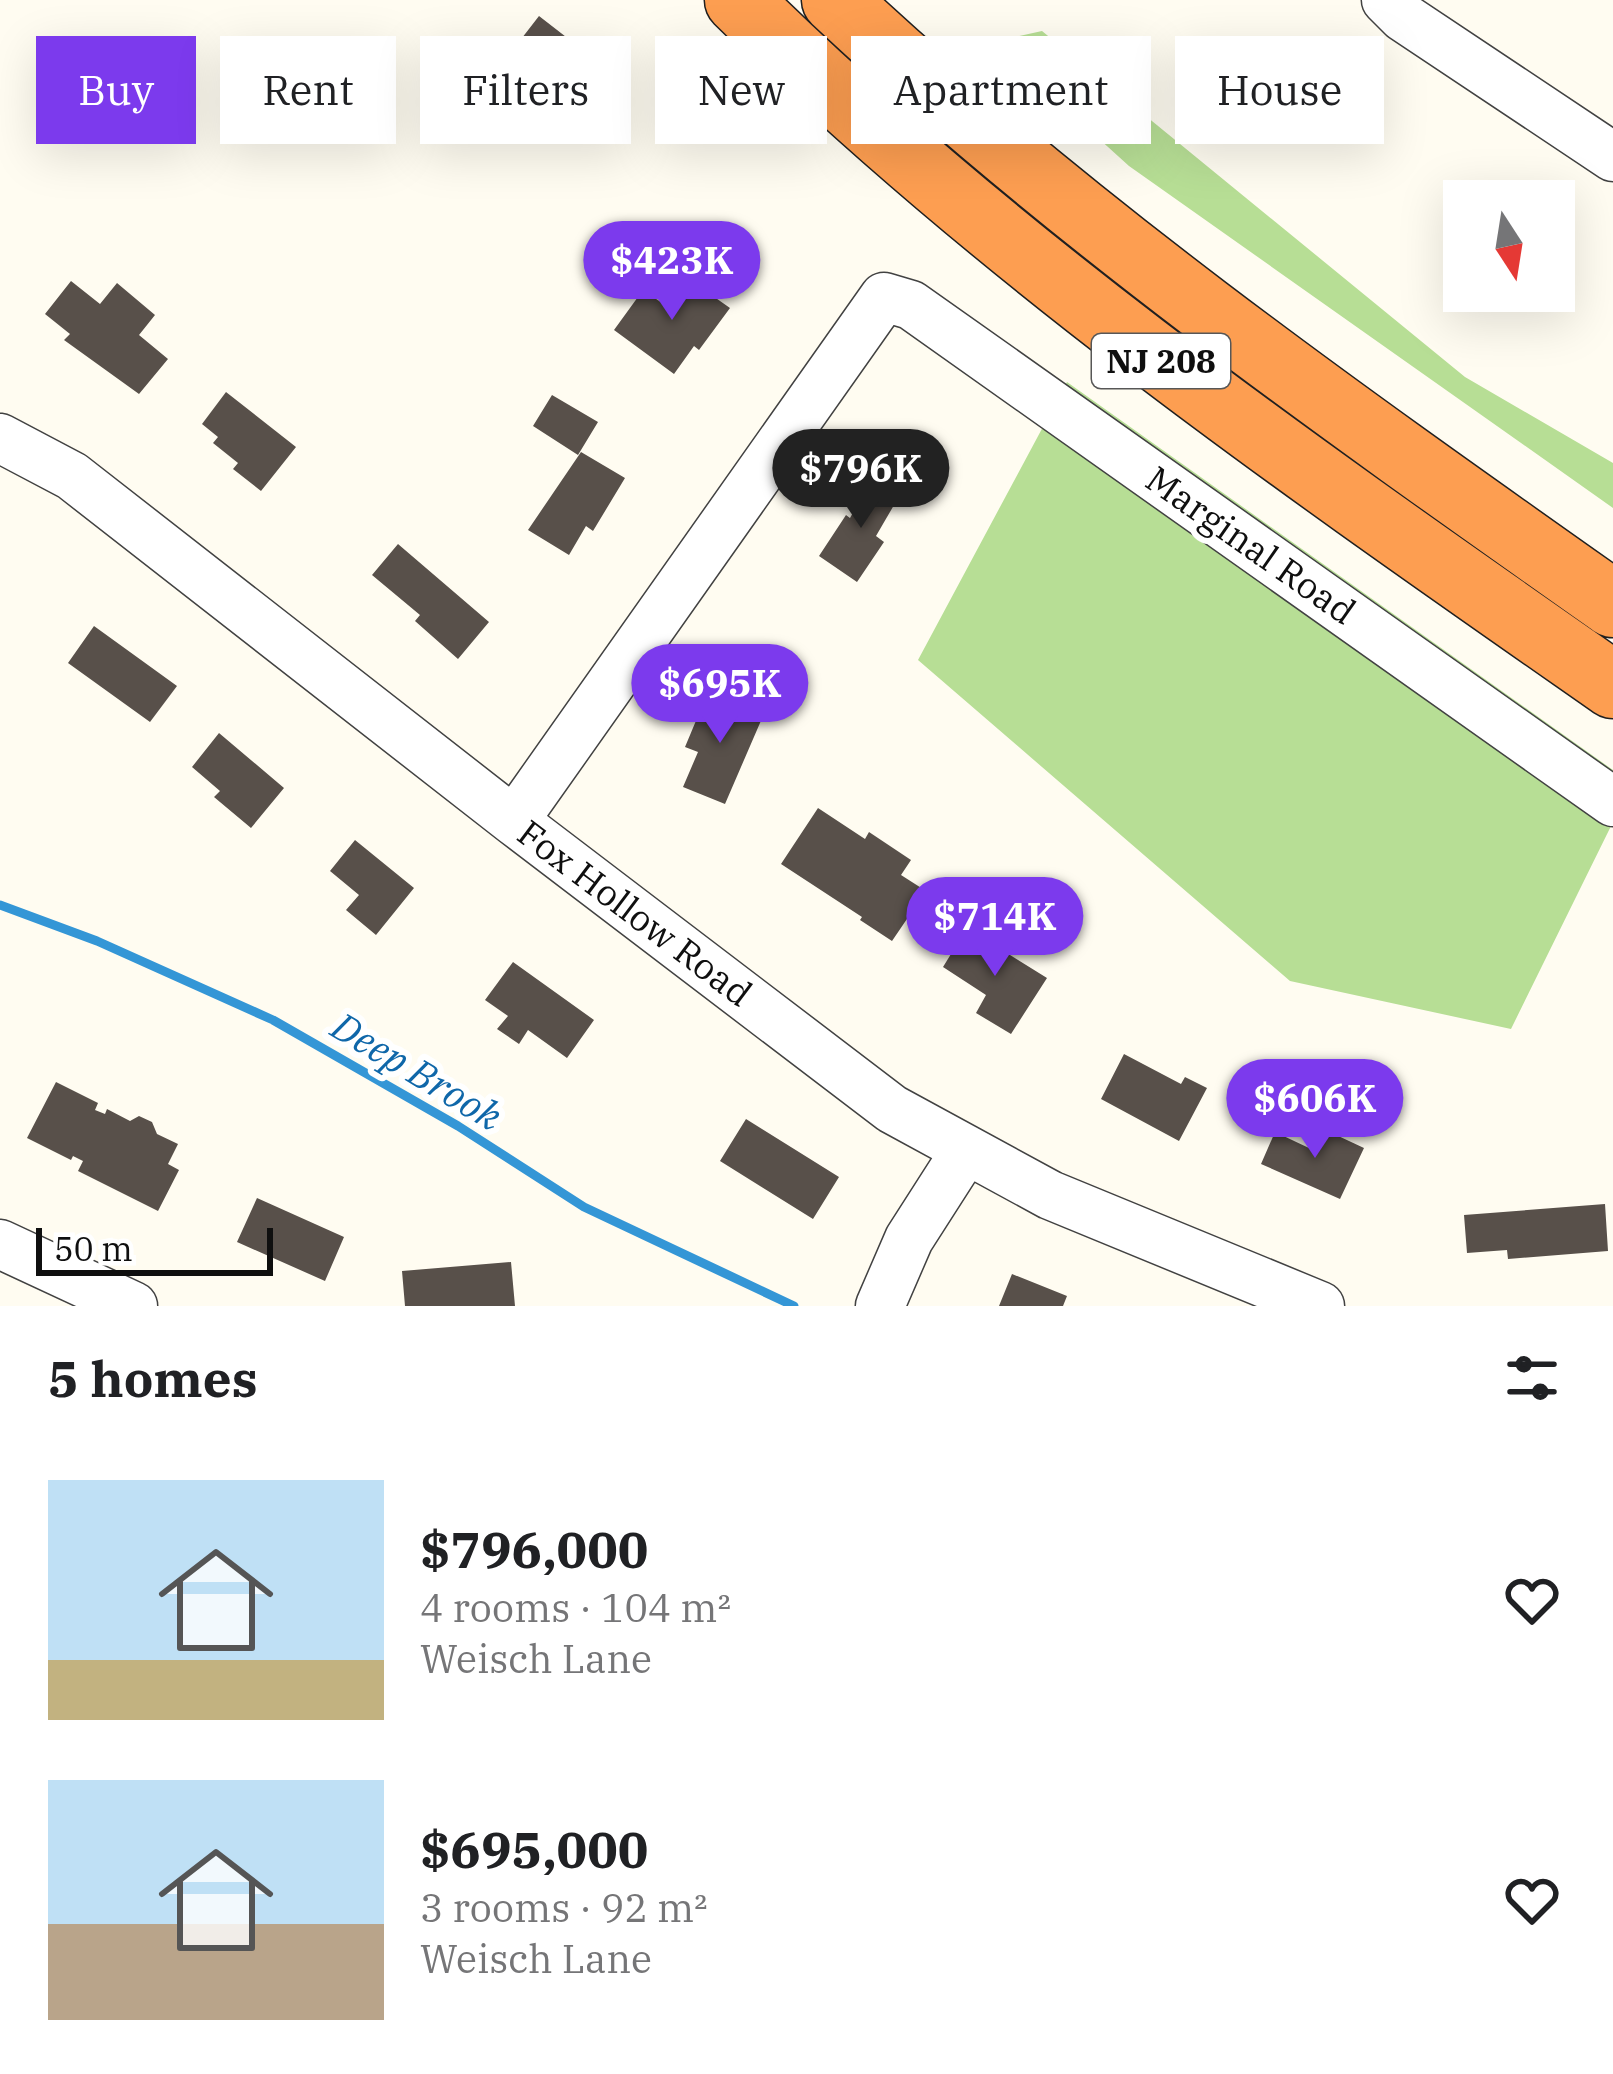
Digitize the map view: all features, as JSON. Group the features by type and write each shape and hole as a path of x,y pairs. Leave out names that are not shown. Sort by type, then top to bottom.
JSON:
{"highway":[{"name":"NJ 208","path":"738,0 911,160 1085,302 1361,509 1613,686"},
{"name":"NJ 208","path":"835,0 961,113 1133,255 1368,431 1613,604"}],"street":[{"path":"1386,0 1403,17 1613,158"},
{"name":"Marginal Road","path":"514,821 884,297 911,304 1613,802"},
{"name":"Fox Hollow Road","path":"0,437 72,476 892,1109 1050,1196 1320,1306"},
{"path":"880,1306 909,1239 966,1150"},
{"path":"0,1244 133,1306"}],"green space":[{"path":"1151,120 1465,377 1613,463 1613,508 1129,166 1105,144 1151,144"},
{"path":"1067,382 1613,770 1613,822 1511,1029 1290,981 918,660"}],"building":[{"path":"539,16 565,36 524,36"},
{"path":"683,275 730,308 674,374 614,330 643,290 662,303"},
{"path":"71,281 100,304 117,283 155,315 139,335 168,359 139,394 64,340 70,334 45,314"},
{"path":"226,392 296,447 261,491 233,469 238,463 213,443 218,437 202,424"},
{"path":"552,395 598,422 578,455 533,426"},
{"path":"581,452 625,478 593,531 586,526 569,555 528,530"},
{"path":"874,475 901,493 876,536 884,542 857,582 819,556 846,515 850,518"},
{"path":"398,544 489,622 458,659 415,621 420,615 372,575"},
{"path":"94,626 177,686 150,722 68,663"},
{"path":"708,692 763,716 725,804 683,787 698,752 685,747"},
{"path":"219,733 284,788 251,828 214,797 220,791 192,767"},
{"path":"818,808 865,839 869,832 911,860 901,875 926,891 892,941 781,864"},
{"path":"355,840 414,888 376,935 346,910 359,895 330,871"},
{"path":"967,928 1047,978 1011,1034 976,1013 986,995 943,967"},
{"path":"513,962 594,1020 567,1058 528,1030 519,1044 497,1029 508,1016 485,1000"},
{"path":"1124,1054 1181,1084 1185,1077 1207,1088 1179,1141 1101,1099"},
{"path":"56,1082 98,1103 95,1110 152,1122 157,1134 178,1144 168,1164 179,1170 158,1211 78,1171 83,1161 73,1156 71,1160 27,1138"},
{"path":"746,1119 839,1177 813,1219 720,1161"},
{"path":"1319,1127 1364,1148 1340,1199 1261,1164 1275,1132 1309,1148"},
{"path":"257,1198 344,1237 325,1281 237,1242"},
{"path":"1605,1204 1608,1251 1508,1259 1507,1250 1467,1253 1464,1215"},
{"path":"511,1262 515,1306 405,1306 402,1271"},
{"path":"1012,1274 1067,1296 1063,1306 999,1306"}],"waterway":[{"name":"Deep Brook","path":"0,905 97,941 273,1020 458,1126 584,1207 794,1306"}]}
